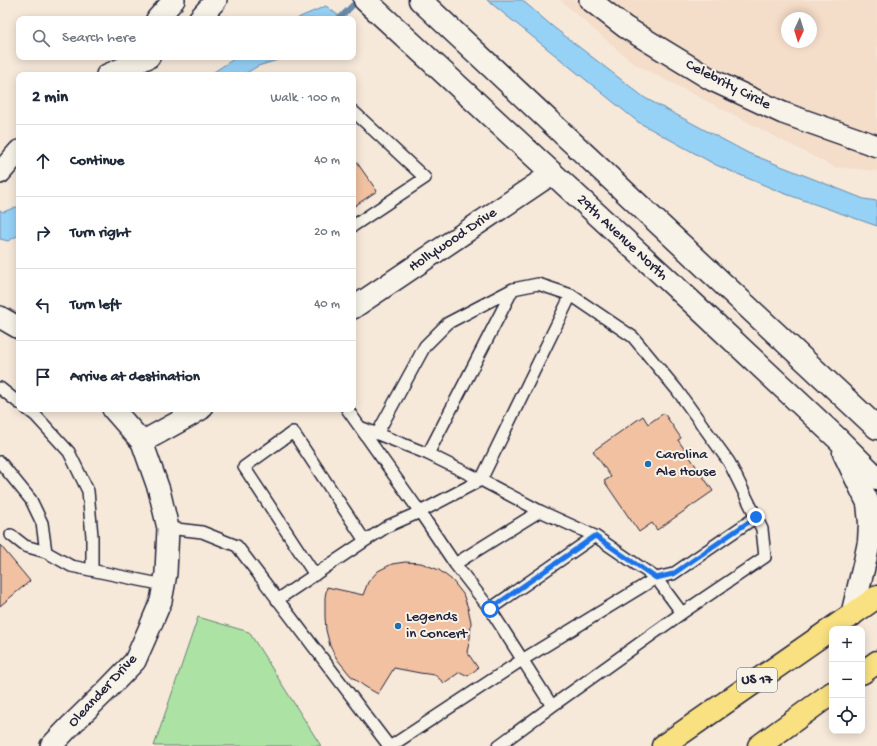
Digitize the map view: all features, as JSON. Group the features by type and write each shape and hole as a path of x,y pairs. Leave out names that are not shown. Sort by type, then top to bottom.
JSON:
{"highway":[{"name":"US 17","path":"663,746 877,597"},
{"path":"865,671 877,662"},
{"path":"759,746 829,695"}],"main road":[{"name":"29th Avenue North","path":"365,0 838,439 877,478"},
{"path":"420,0 877,428"},
{"path":"838,439 868,503 870,524 869,542 852,615"}],"street":[{"path":"160,16 174,0"},
{"path":"202,16 216,0"},
{"name":"Celebrity Circle","path":"590,0 625,27 712,80 784,114 877,146"},
{"path":"110,72 120,60"},
{"path":"114,72 142,60"},
{"path":"0,173 16,154"},
{"name":"Hollywood Drive","path":"356,306 553,173"},
{"path":"0,317 16,326"},
{"name":"Oleander Drive","path":"51,746 135,661 160,601 164,585 168,528 159,490 142,442 117,412"},
{"path":"142,442 196,412"}],"lane":[{"path":"356,114 425,178 356,224"},
{"path":"377,434 425,346 448,323 513,289 538,284 571,295 633,337 677,390 729,462 762,529 765,557 682,613 498,746"},
{"path":"428,454 513,289"},
{"path":"278,600 388,526 420,512 481,480 571,295"},
{"path":"0,388 16,401"},
{"path":"31,412 69,452 88,491 92,536 92,569"},
{"path":"349,412 455,564 490,609 552,706"},
{"path":"360,427 428,454 540,511 595,536 656,578 682,613"},
{"path":"315,575 244,467 292,432 365,541"},
{"path":"0,462 31,500 42,523 46,552"},
{"path":"455,564 540,511"},
{"path":"168,528 202,532 237,546 390,746 522,660 656,578 673,574 756,517"},
{"path":"11,535 25,546 46,552 71,566 92,569 164,585"},
{"path":"490,609 595,536"}],"shaded area":[{"path":"560,0 877,0 877,171 834,167 633,63"}],"green space":[{"path":"198,617 249,632 321,746 154,746"}],"water":[{"path":"487,0 522,0 552,26 645,98 748,153 864,199 877,201 877,226 783,193 716,165 638,122"},
{"path":"326,6 339,16 302,16"},
{"path":"232,60 278,60 258,66 248,72 214,72"},
{"path":"16,207 16,237 8,241 0,239 0,210 3,212"}],"building":[{"path":"356,161 377,191 356,205"},
{"name":"Carolina Ale House","path":"664,413 681,438 678,440 713,491 657,530 652,523 639,532 604,481 611,477 593,451 643,416 648,424"},
{"path":"0,545 30,581 0,606"},
{"name":"Legends in Concert","path":"405,562 421,563 439,570 452,580 463,594 471,622 470,639 467,652 478,668 468,676 460,672 444,683 435,675 394,668 378,694 364,686 350,675 337,659 330,646 326,630 325,617 325,597 327,587 363,595 368,582 378,571 392,564"}],"waterway":[{"path":"342,16 355,3"}],"place":[{"name":"Carolina Ale House","path":"648,464"},
{"name":"Legends in Concert","path":"398,626"}],"route":[{"path":"490,609 595,536 656,578 673,574 756,517"}]}
